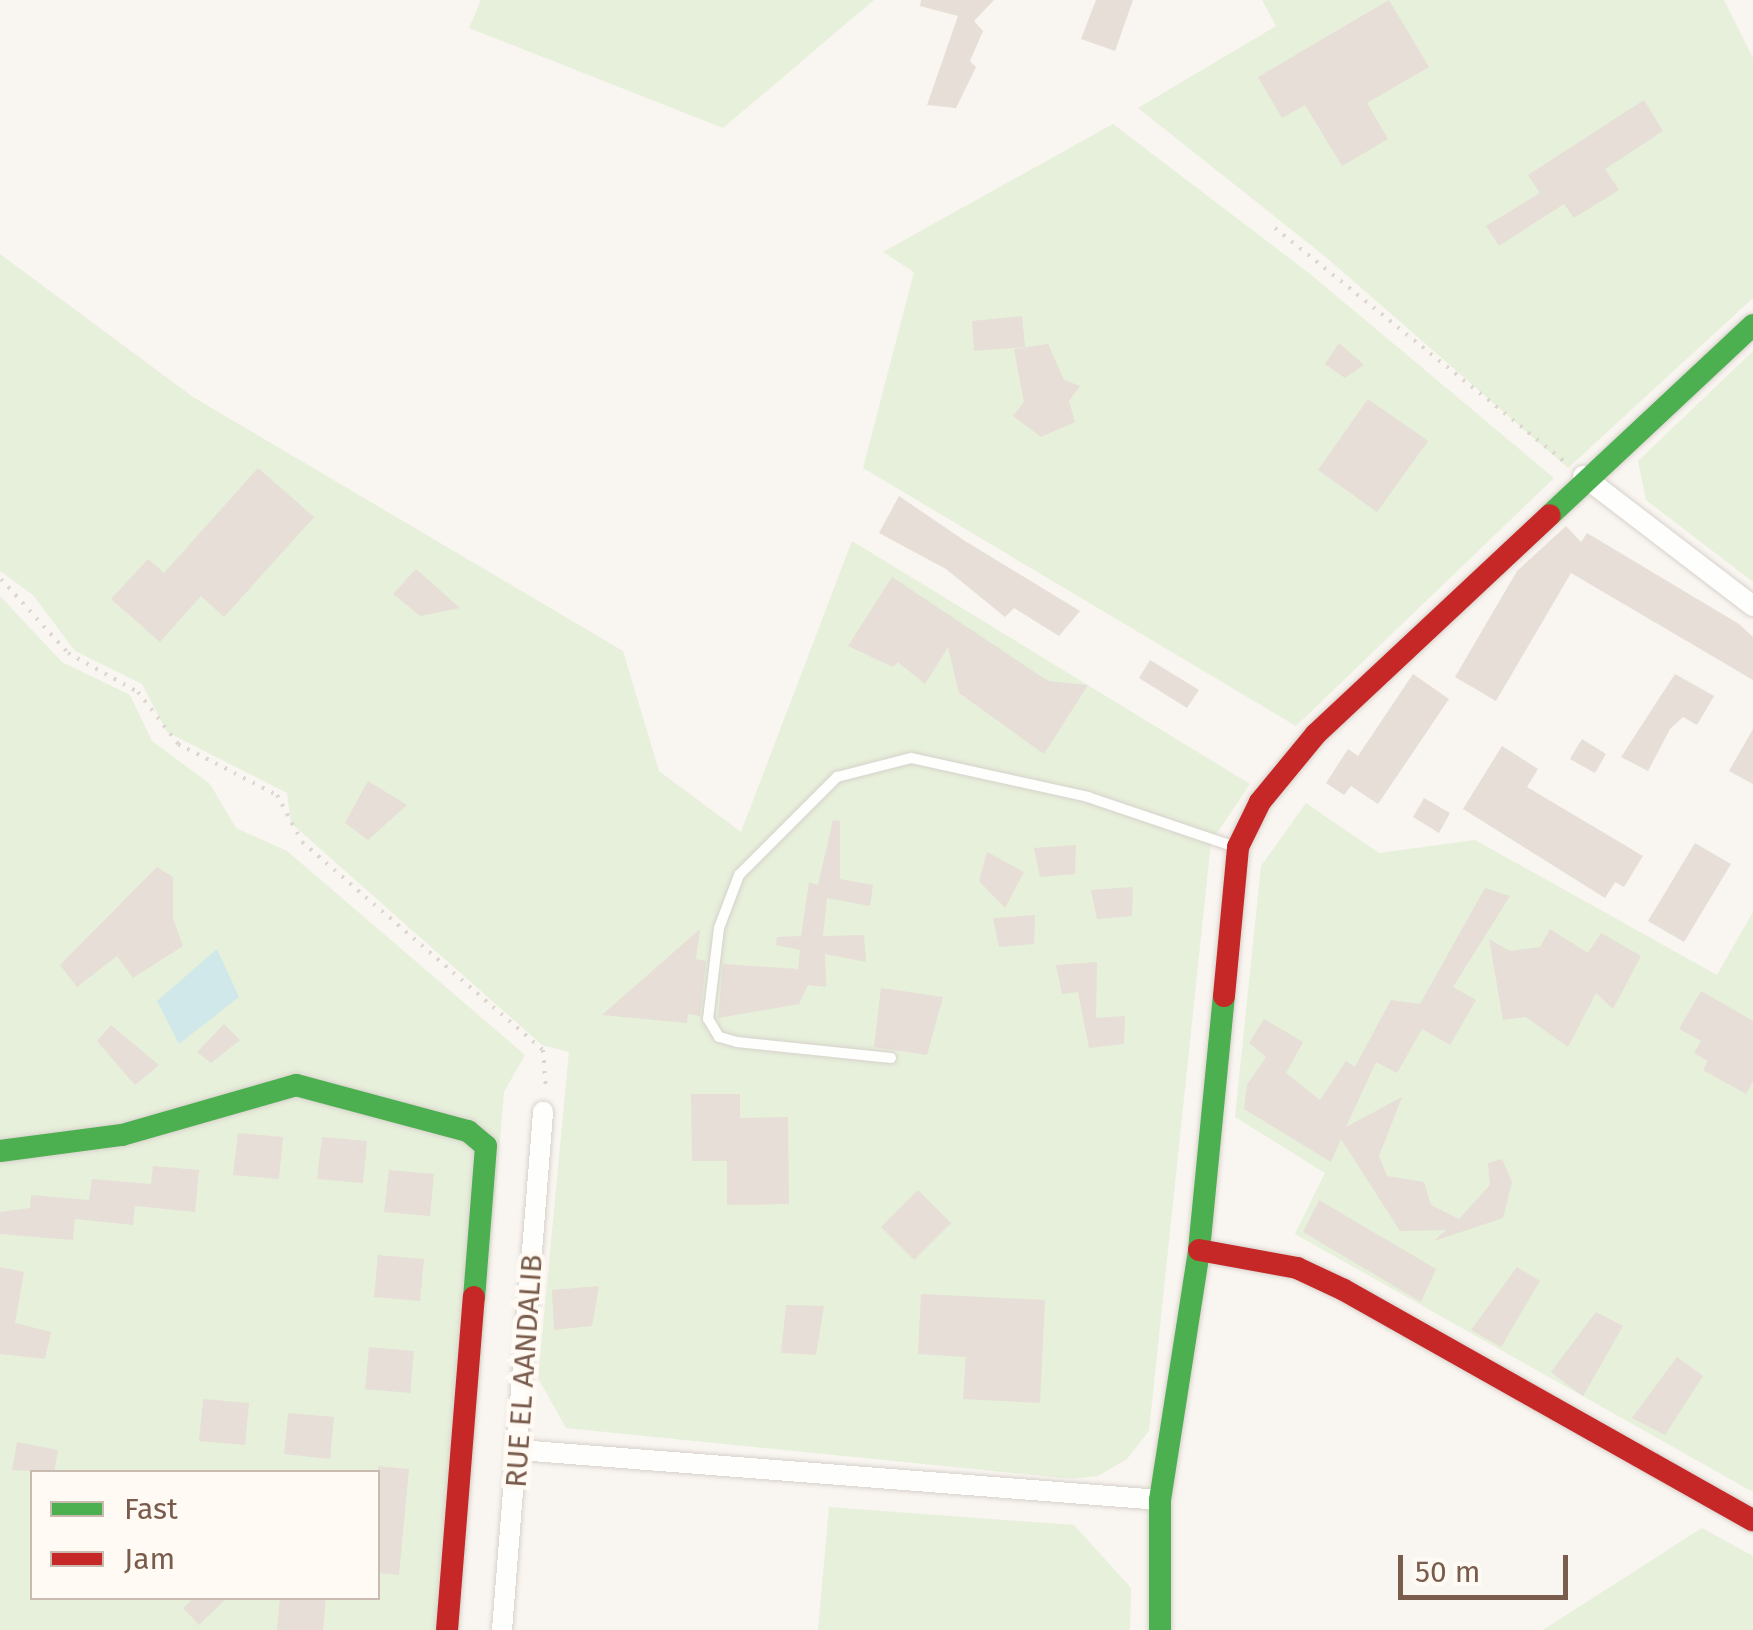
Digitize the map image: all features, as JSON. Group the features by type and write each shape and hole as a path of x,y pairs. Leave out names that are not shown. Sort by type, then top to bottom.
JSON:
{"street":[{"path":"1160,1630 1160,1500 1199,1250 1238,847 1260,802 1316,734 1583,476 1753,325"},
{"path":"1583,476 1753,606"},
{"path":"0,1151 122,1135 296,1085 479,1138 490,1156 447,1630"},
{"name":"RUE EL AANDALIB","path":"502,1630 544,1112"},
{"path":"1199,1250 1297,1268 1344,1290 1753,1520"},
{"path":"519,1450 1160,1500"}],"lane":[{"path":"891,1058 737,1042 720,1037 708,1018 719,928 739,875 836,777 911,758 1088,797 1238,847"}],"path":[{"path":"1275,228 1583,476"},
{"path":"1,579 68,653 138,692 178,744 277,794 302,842 543,1050 544,1112"}],"green space":[{"path":"481,0 874,0 723,128 469,28"},
{"path":"1262,0 1724,0 1753,58 1753,298 1568,468 1327,258 1138,108 1276,26"},
{"path":"1113,124 1310,274 1554,478 1296,726 863,468 914,272 883,252"},
{"path":"0,254 193,397 623,651 659,771 741,832 852,541 1250,784 1211,842 1149,1431 1127,1459 1098,1476 1072,1479 566,1428 538,1378 569,1052 542,1045 291,823 287,793 167,732 142,684 75,651 33,595 0,571"},
{"path":"1753,351 1753,582 1646,500 1638,461"},
{"path":"0,596 62,662 130,695 152,741 210,784 236,828 287,851 525,1055 504,1092 459,1630 0,1630"},
{"path":"1306,803 1379,853 1475,840 1717,975 1753,912 1753,1492 1295,1234 1325,1173 1235,1117 1261,866"},
{"path":"829,1507 1074,1525 1131,1588 1130,1630 818,1630"},
{"path":"1702,1528 1753,1556 1753,1630 1543,1630"}],"water":[{"path":"217,949 239,997 179,1044 157,1001"}],"building":[{"path":"921,0 994,0 974,21 983,31 970,61 976,67 956,108 927,105 958,16 920,6"},
{"path":"1096,0 1133,0 1115,51 1081,39"},
{"path":"1389,0 1429,67 1367,103 1388,139 1342,166 1305,105 1282,118 1258,77"},
{"path":"1644,100 1663,131 1605,169 1619,190 1574,218 1564,204 1499,246 1486,226 1540,193 1528,175"},
{"path":"1022,316 1025,347 974,351 972,321"},
{"path":"1339,343 1364,365 1345,378 1325,364"},
{"path":"1048,344 1064,380 1080,386 1069,401 1075,422 1041,437 1013,416 1024,402 1014,349"},
{"path":"1368,399 1428,441 1377,512 1318,470"},
{"path":"258,468 314,517 224,617 201,596 160,642 111,599 148,559 164,573"},
{"path":"899,496 1080,611 1059,636 1014,608 1005,617 946,569 879,533"},
{"path":"1566,526 1581,542 1587,533 1739,624 1753,637 1753,680 1571,573 1496,701 1455,677 1517,571"},
{"path":"416,569 460,608 420,616 393,594"},
{"path":"892,577 1048,681 1088,685 1044,754 959,693 948,647 925,684 898,662 893,667 848,646"},
{"path":"1150,660 1199,690 1187,708 1139,678"},
{"path":"1413,674 1449,699 1378,804 1351,786 1344,795 1326,783 1348,749 1358,756"},
{"path":"1675,674 1714,696 1697,725 1683,717 1670,729 1648,771 1621,757"},
{"path":"1753,729 1753,784 1729,771"},
{"path":"1582,739 1606,754 1595,773 1570,759"},
{"path":"1502,746 1538,769 1527,787 1643,856 1624,887 1615,882 1605,898 1463,809"},
{"path":"368,781 407,805 368,840 345,823"},
{"path":"1424,798 1450,813 1439,833 1413,817"},
{"path":"833,820 840,821 840,879 873,885 870,906 827,898 823,936 864,935 866,962 825,954 826,987 808,985 799,1004 718,1018 723,964 798,969 800,950 776,945 777,937 801,936 809,882 818,885"},
{"path":"1695,843 1731,864 1684,942 1648,921"},
{"path":"1076,845 1075,874 1040,877 1034,848"},
{"path":"987,852 1024,872 1005,908 979,881"},
{"path":"157,867 173,877 173,918 183,946 133,978 117,956 77,987 60,965"},
{"path":"1133,887 1132,916 1097,919 1091,890"},
{"path":"1485,888 1510,896 1453,987 1476,1000 1450,1045 1422,1029 1397,1073 1376,1062 1346,1127 1402,1097 1379,1156 1387,1176 1424,1182 1431,1205 1459,1219 1490,1185 1488,1163 1502,1159 1512,1182 1503,1218 1434,1241 1446,1230 1400,1231 1341,1139 1331,1162 1244,1109 1247,1085 1266,1057 1249,1043 1264,1019 1303,1042 1286,1073 1320,1100 1346,1061 1355,1067 1391,1000 1420,1004"},
{"path":"1035,915 1034,944 999,947 993,918"},
{"path":"700,929 696,959 706,961 700,1016 688,1014 687,1023 602,1015"},
{"path":"1550,929 1588,953 1601,933 1641,956 1613,1009 1596,993 1568,1047 1526,1017 1503,1020 1489,939 1510,951 1540,947"},
{"path":"1097,962 1096,1018 1125,1016 1124,1044 1089,1048 1078,992 1062,994 1056,965"},
{"path":"881,988 943,997 927,1055 874,1047"},
{"path":"1701,991 1753,1021 1753,1081 1746,1094 1703,1070 1708,1061 1694,1053 1701,1041 1679,1029"},
{"path":"224,1024 240,1040 211,1063 197,1052"},
{"path":"111,1025 159,1065 135,1085 97,1041"},
{"path":"691,1094 740,1094 740,1118 788,1117 789,1204 727,1205 727,1161 692,1161"},
{"path":"238,1133 283,1137 279,1179 233,1175"},
{"path":"322,1137 367,1141 363,1183 317,1179"},
{"path":"153,1166 199,1170 195,1212 135,1206 133,1225 75,1219 73,1240 0,1234 0,1212 30,1208 31,1195 89,1200 92,1179 151,1184"},
{"path":"389,1170 434,1174 430,1216 384,1212"},
{"path":"918,1190 951,1223 914,1260 881,1227"},
{"path":"1319,1200 1436,1269 1421,1302 1303,1232"},
{"path":"378,1255 424,1259 420,1301 374,1297"},
{"path":"0,1267 24,1272 15,1323 51,1332 45,1359 0,1354"},
{"path":"1517,1267 1540,1281 1501,1347 1471,1330"},
{"path":"599,1286 592,1326 554,1330 552,1290"},
{"path":"921,1294 1045,1300 1040,1403 963,1399 966,1357 918,1354"},
{"path":"786,1305 824,1306 816,1355 781,1353"},
{"path":"1596,1312 1623,1326 1583,1396 1551,1372"},
{"path":"369,1347 414,1351 410,1393 365,1389"},
{"path":"1677,1357 1703,1376 1665,1435 1632,1418"},
{"path":"203,1399 249,1403 245,1445 199,1441"},
{"path":"288,1413 334,1417 330,1459 284,1454"},
{"path":"17,1442 58,1450 54,1470 12,1470"},
{"path":"378,1466 409,1469 399,1575 380,1573"},
{"path":"192,1600 225,1600 199,1625 183,1608"},
{"path":"280,1600 326,1600 323,1630 277,1630"}],"traffic: fast":[{"path":"1550,515 1753,325"},
{"path":"1160,1630 1160,1500 1199,1250 1224,996"},
{"path":"0,1151 122,1135 296,1085 468,1131 486,1146 474,1297"}],"traffic: jam":[{"path":"1224,996 1238,847 1260,802 1316,734 1550,515"},
{"path":"1199,1250 1297,1268 1344,1290 1753,1520"},
{"path":"447,1630 474,1297"}]}
